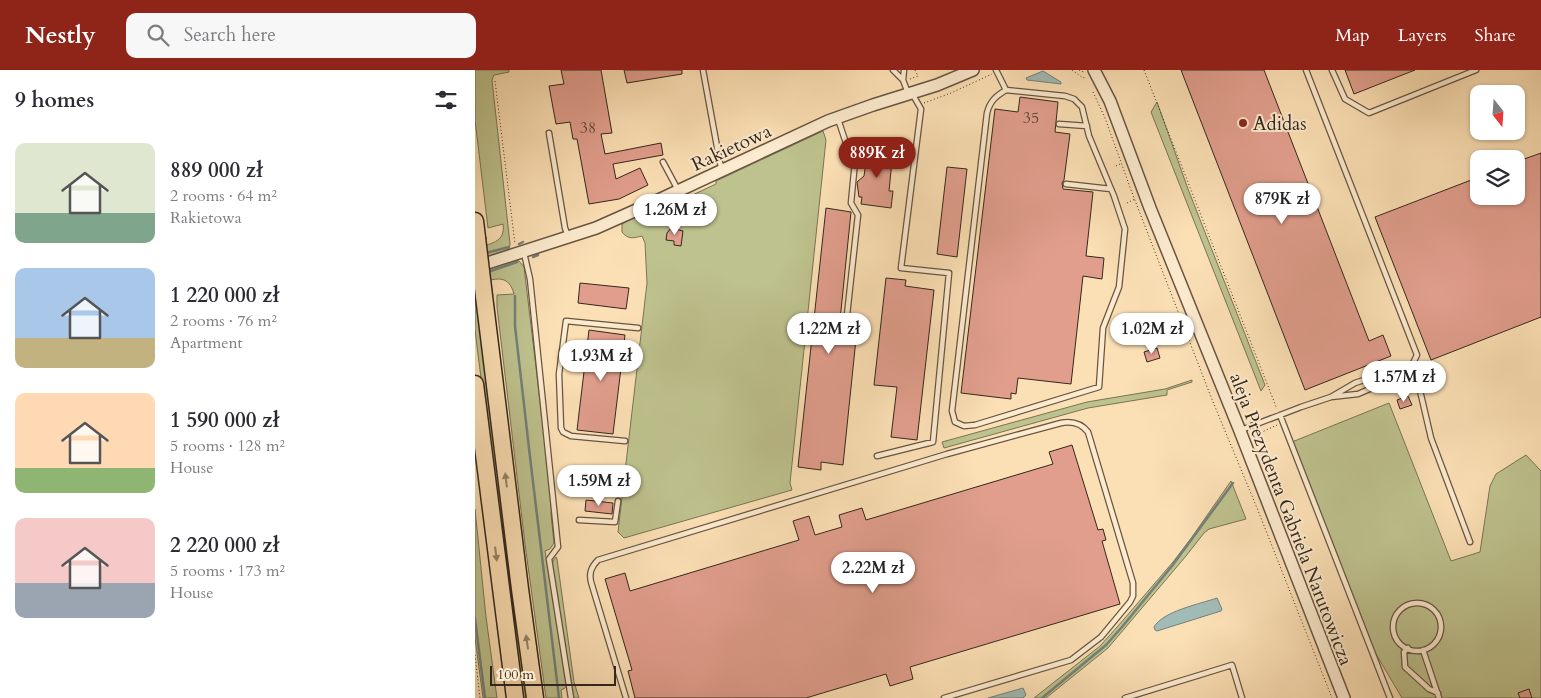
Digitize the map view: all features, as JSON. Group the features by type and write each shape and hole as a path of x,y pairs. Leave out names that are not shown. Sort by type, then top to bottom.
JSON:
{"highway":[{"path":"475,221 516,559 535,698"},
{"path":"475,384 515,698"}],"street":[{"name":"Rakietowa","path":"475,267 596,228 837,118 937,85 973,70"},
{"name":"aleja Prezydenta Gabriela Narutowicza","path":"1103,70 1110,101 1150,208 1345,698"},
{"name":"aleja Prezydenta Gabriela Narutowicza","path":"1090,73 1110,101"}],"lane":[{"path":"703,70 720,163 723,170"},
{"path":"877,456 933,442 949,273 901,268 921,109 903,81 893,70"},
{"path":"903,81 904,70"},
{"path":"997,70 1006,90"},
{"path":"1306,70 1417,355 1412,366 1387,377 1379,385 1359,394 1331,397"},
{"path":"1332,70 1345,99 1369,113 1476,70"},
{"path":"1006,90 1069,97 1082,107 1089,136 1125,229 1119,287 1103,328 1099,387 964,426 958,424 953,418 952,411 987,113 991,102 996,96 1006,90"},
{"path":"837,118 847,146 856,151 851,202 858,215 846,324"},
{"path":"1059,124 1087,126"},
{"path":"549,133 565,228 569,238"},
{"path":"663,162 679,191"},
{"path":"1066,184 1111,189"},
{"path":"520,253 529,278 558,547 549,558 571,698"},
{"path":"625,441 571,436 563,432 561,428 559,374 566,321 638,328"},
{"path":"1240,431 1331,397 1373,377 1387,377"},
{"path":"1419,382 1431,438 1470,542"},
{"path":"1280,415 1390,698"},
{"path":"626,698 591,582 591,569 598,560 961,450 1061,423 1081,425 1087,430 1089,436 1133,583 1133,596 1130,602 1101,637 1071,660 944,698"},
{"path":"579,520 615,522 618,500"},
{"path":"1416,603 1423,603 1431,607 1440,619 1440,634 1430,647 1423,650 1415,650 1401,644 1396,638 1394,630 1394,622 1401,609 1416,603"},
{"path":"1408,648 1403,652 1405,667 1429,689 1439,695"},
{"path":"1423,650 1439,695"},
{"path":"1125,698 1232,665 1242,698"}],"path":[{"path":"903,81 917,76 915,70"},
{"path":"919,104 951,93 997,70"},
{"path":"1073,70 1083,78 1090,73"},
{"path":"1079,70 1090,73"},
{"path":"1144,70 1280,415"},
{"path":"1089,82 1090,73"},
{"path":"495,81 520,253"},
{"path":"1093,90 1235,456 1261,516 1332,698"},
{"path":"1235,456 1255,449 1257,437 1262,432 1283,423"},
{"path":"475,655 481,698"}],"green space":[{"path":"475,70 509,70 509,72 494,75 492,80 510,244 507,252 475,263 475,248 491,244 499,239 502,235 503,224 488,228 475,120"},
{"path":"1157,102 1188,189 1265,385 1261,391 1151,112"},
{"path":"823,131 826,140 790,483 792,490 624,538 618,532 647,283 645,243 642,236 631,238 624,235 622,224 645,211 654,209 656,212 716,184 716,181"},
{"path":"514,259 518,260 524,267 552,502 551,514 554,543 550,549 545,551 567,685 561,690 562,698 546,698 525,544 497,307 497,295 514,294 508,282 503,280 498,279 475,285 475,271"},
{"path":"477,297 528,698 521,698 475,330 475,298"},
{"path":"1192,380 1192,382 1167,390 1167,395 1088,408 944,448 942,442 1087,402 1165,389"},
{"path":"1389,403 1451,561 1480,552 1490,486 1496,474 1526,455 1541,471 1541,698 1402,698 1373,649 1292,442"},
{"path":"1231,481 1246,519 1209,529 1204,533 1108,648 1046,698 1034,698 1100,646 1173,562"},
{"path":"475,509 486,617 497,698 483,698 475,638"},
{"path":"556,557 574,682 579,698 573,698 552,566"}],"water":[{"path":"1043,71 1061,82 1061,84 1027,80 1026,78"},
{"path":"1217,598 1222,609 1221,611 1157,631 1155,630 1154,627 1159,621 1173,612"},
{"path":"1023,688 1026,695 1023,698 988,698"}],"building":[{"path":"561,70 601,70 612,133 601,134 605,154 661,143 663,155 613,164 616,179 640,168 648,185 619,199 589,204 577,139 573,139 570,122 556,124 549,86 564,84"},
{"path":"624,70 682,70 682,74 627,83"},
{"path":"1181,70 1264,70 1369,341 1383,335 1391,356 1305,390"},
{"path":"1345,70 1415,70 1354,94"},
{"path":"1020,97 1058,102 1055,132 1070,134 1062,183 1063,189 1093,192 1086,256 1104,258 1102,279 1083,276 1071,384 1018,378 1016,394 1011,393 1011,399 961,393 995,109 1018,112"},
{"path":"868,148 893,151 889,191 893,191 891,208 861,204 862,197 859,197 857,182 864,176"},
{"path":"1541,153 1541,317 1431,360 1375,217 1470,180 1470,205 1525,205 1525,159"},
{"path":"947,167 967,169 957,257 937,254"},
{"path":"826,208 851,212 839,330 850,331 849,339 856,339 843,465 821,462 821,470 798,467"},
{"path":"671,228 683,231 681,246 674,245 674,241 666,240 667,233"},
{"path":"886,278 906,280 905,286 934,290 917,440 891,437 897,387 874,385"},
{"path":"580,283 629,288 626,309 578,303"},
{"path":"589,330 625,335 613,434 577,430"},
{"path":"1157,348 1160,358 1147,362 1144,352"},
{"path":"1408,396 1412,405 1400,409 1397,400"},
{"path":"1072,445 1098,530 1103,529 1106,540 1102,541 1120,604 910,667 913,679 890,686 886,674 806,698 635,698 628,671 632,670 605,579 625,573 630,591 799,540 793,521 809,516 815,535 842,527 839,515 862,508 866,520 1053,464 1049,452"},
{"path":"586,500 613,503 612,514 585,511"},
{"path":"1529,689 1532,698 1520,698 1518,693"}],"waterway":[{"path":"519,244 523,242"},
{"path":"486,253 509,247"},
{"path":"533,257 538,255"},
{"path":"488,272 517,262"},
{"path":"515,296 515,326 559,698"},
{"path":"1042,698 1106,645 1122,627 1172,566 1233,483"},
{"path":"475,619 485,698"}],"place":[{"name":"Adidas","path":"1243,123"}]}
